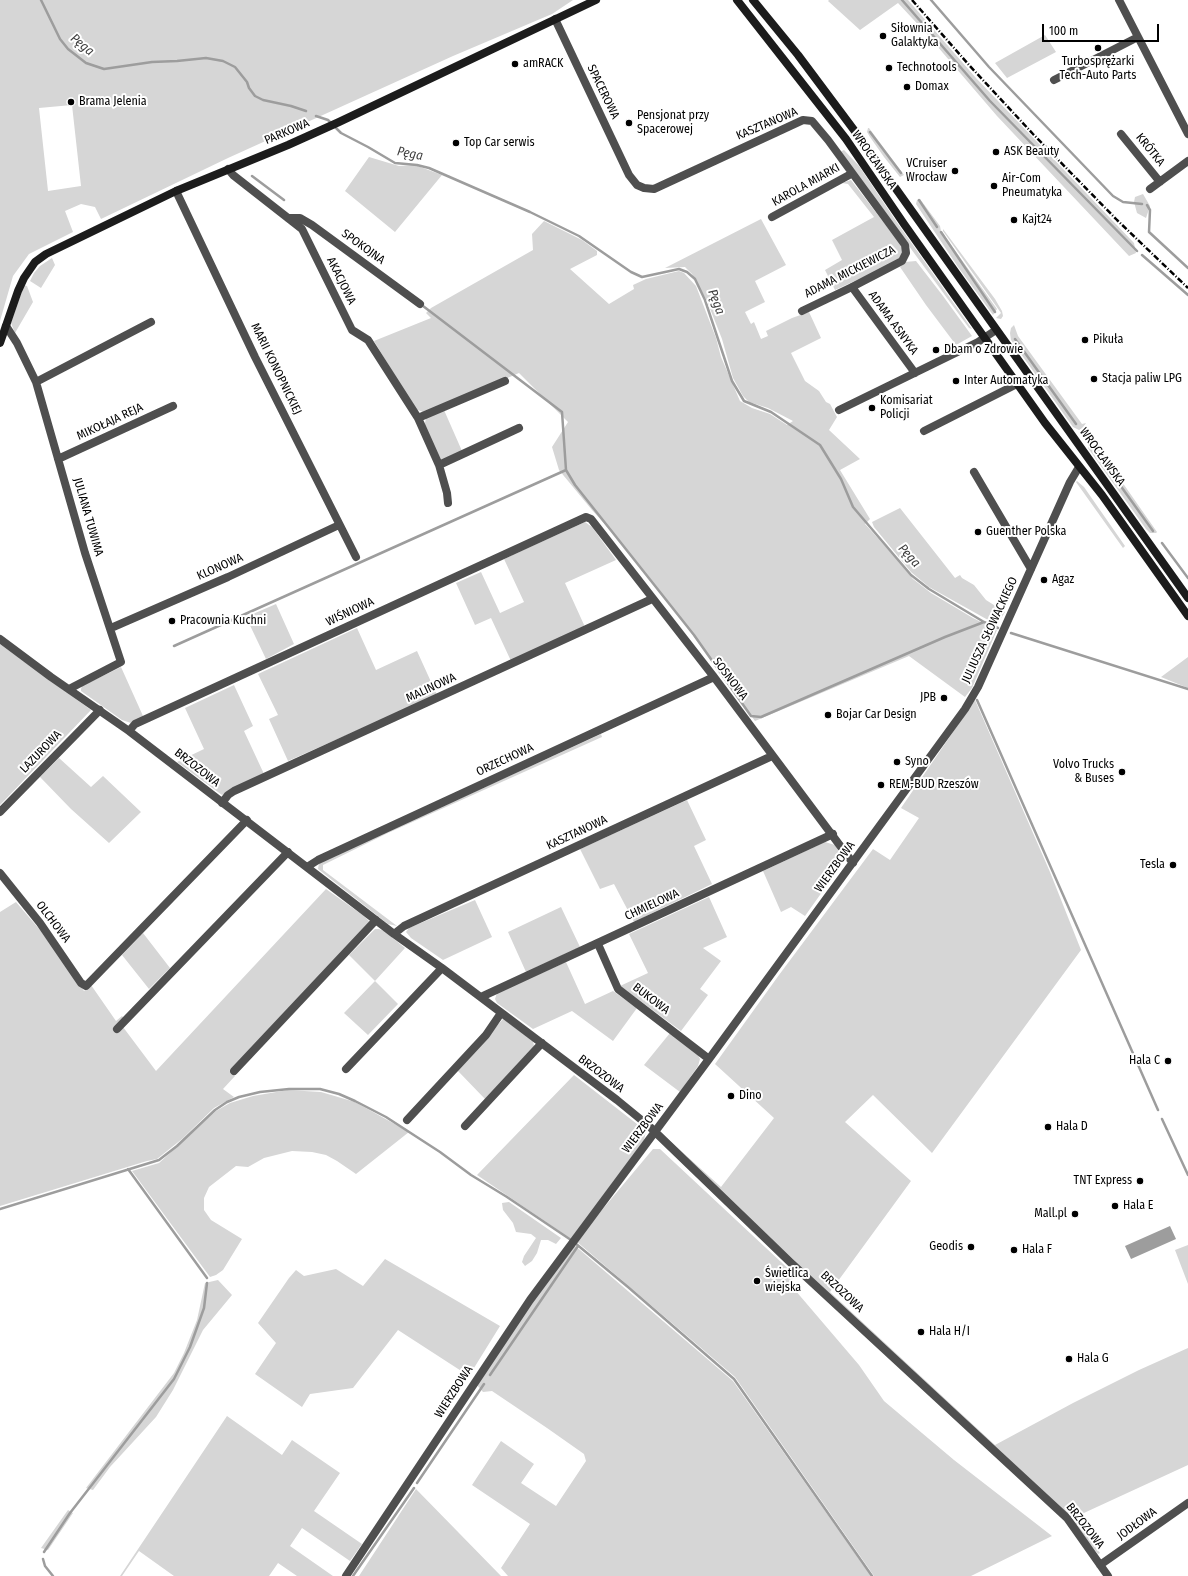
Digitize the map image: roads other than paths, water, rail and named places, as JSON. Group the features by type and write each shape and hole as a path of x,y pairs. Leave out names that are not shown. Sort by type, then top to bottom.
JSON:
{"main road":[{"name":"PARKOWA","path":"0,343 24,278 35,262 40,258 176,191 288,145 339,122 596,0"},
{"name":"WROCŁAWSKA","path":"737,0 846,139 1017,384 1045,423 1102,495 1188,616"},
{"name":"WROCŁAWSKA","path":"753,0 798,55 854,130 1188,598"}],"street":[{"path":"1119,0 1188,134"},
{"name":"SPACEROWA","path":"555,19 629,175"},
{"path":"1054,80 1138,37"},
{"name":"KASZTANOWA","path":"629,175 638,185 644,188 654,189 803,120 812,121 828,140 851,174 905,245 906,253"},
{"name":"KRÓTKA","path":"1121,134 1160,182"},
{"path":"1150,189 1188,161"},
{"name":"AKACJOWA","path":"228,169 233,175 302,229 352,330 368,340 418,418 439,465 447,493 448,503"},
{"name":"KAROLA MIARKI","path":"772,217 851,174"},
{"name":"MARII KONOPNICKIEJ","path":"176,191 255,357 356,557"},
{"name":"SPOKOJNA","path":"288,218 300,218 312,225 420,304"},
{"name":"ADAMA MICKIEWICZA","path":"802,311 902,261 906,253"},
{"name":"ADAMA ASNYKA","path":"852,287 915,373"},
{"path":"36,382 150,322"},
{"name":"JULIANA TUWIMA","path":"6,326 17,343 36,382 85,553 121,662 69,689"},
{"path":"839,410 951,356 985,338 996,330"},
{"path":"418,418 505,381"},
{"path":"924,431 1017,384"},
{"name":"MIKOŁAJA REJA","path":"58,459 173,406"},
{"path":"439,465 519,428"},
{"name":"JULIUSZA SŁOWACKIEGO","path":"970,701 978,687 1070,482 1079,467"},
{"name":"JULIUSZA SŁOWACKIEGO","path":"974,472 1030,569"},
{"name":"SOSNOWA","path":"582,518 586,517 591,519 652,599 714,676 772,756 833,834 853,863"},
{"name":"WIŚNIOWA","path":"129,730 135,724 582,518"},
{"name":"KLONOWA","path":"111,628 228,577 339,525"},
{"name":"MALINOWA","path":"222,802 234,791 652,599"},
{"name":"BRZOZOWA","path":"0,639 129,730 394,934 481,997 617,1100 654,1132 790,1262 1067,1518 1108,1576"},
{"name":"ORZECHOWA","path":"307,867 318,860 714,676"},
{"name":"WIERZBOWA","path":"346,1576 530,1300 853,863 970,701"},
{"name":"LAZUROWA","path":"0,812 100,710"},
{"name":"KASZTANOWA","path":"394,934 404,926 772,756"},
{"name":"OLCHOWA","path":"0,873 40,923 81,983 86,986 247,820"},
{"name":"CHMIELOWA","path":"481,997 833,834"},
{"path":"117,1030 288,852"},
{"path":"234,1071 376,920"},
{"name":"BUKOWA","path":"598,944 618,989 709,1059"},
{"path":"346,1069 442,968"},
{"path":"407,1120 486,1035 501,1013"},
{"path":"465,1126 542,1043"},
{"name":"JODŁOWA","path":"1100,1565 1188,1503"}],"waterway":[{"name":"Pęga","path":"41,0 60,39 68,49 86,63 104,69 152,62 206,58 223,61 235,67 247,82 249,88 255,96 263,100 306,111"},
{"path":"902,0 990,101 1137,251"},
{"path":"931,0 989,67 1113,196 1123,202 1142,204"},
{"name":"Pęga","path":"316,116 328,120 331,123"},
{"name":"Pęga","path":"335,127 341,133 395,163 417,165 429,168 530,212 579,236 631,272 642,277 679,269 687,272 695,279 705,300 732,381 744,401 771,412 820,445 841,479 853,507 911,575 929,589 984,622 998,628"},
{"path":"870,132 901,173"},
{"path":"252,176 284,200"},
{"path":"919,200 937,227"},
{"path":"1147,205 1150,210 1149,232 1188,268"},
{"path":"941,232 995,312"},
{"path":"1142,255 1188,295"},
{"path":"423,306 562,412 566,470 575,485 694,635 751,716 761,717 945,637 984,622"},
{"path":"1015,339 1076,424"},
{"path":"1092,446 1153,531"},
{"path":"174,646 566,470"},
{"path":"1162,543 1188,578"},
{"name":"Pęga","path":"1011,633 1188,689"},
{"path":"977,700 1158,1110"},
{"path":"0,1209 159,1160 177,1146 215,1110 227,1102 239,1097 260,1092 289,1089 320,1089 339,1094 386,1117 440,1152 471,1175 571,1240"},
{"path":"1162,1119 1188,1175"},
{"path":"128,1169 207,1278"},
{"path":"575,1243 734,1379 872,1576"},
{"path":"490,1375 578,1246"},
{"path":"44,1552 70,1513 174,1379 190,1347 204,1308 207,1283"},
{"path":"417,1483 484,1384"},
{"path":"353,1576 414,1488"},
{"path":"43,1559 45,1566 53,1576"}],"railway":[{"path":"912,0 969,65 1033,134 1117,220 1188,288"}],"place":[{"name":"Siłownia Galaktyka","path":"883,36"},
{"name":"Turbosprężarki Tech-Auto Parts","path":"1098,48"},
{"name":"amRACK","path":"515,64"},
{"name":"Technotools","path":"889,68"},
{"name":"Domax","path":"907,87"},
{"name":"Brama Jelenia","path":"71,102"},
{"name":"Pensjonat przy Spacerowej","path":"629,123"},
{"name":"Top Car serwis","path":"456,143"},
{"name":"ASK Beauty","path":"996,152"},
{"name":"VCruiser Wrocław","path":"955,171"},
{"name":"Air-Com Pneumatyka","path":"994,186"},
{"name":"Kajt24","path":"1014,220"},
{"name":"Pikuła","path":"1085,340"},
{"name":"Dbam o Zdrowie","path":"936,350"},
{"name":"Stacja paliw LPG","path":"1094,379"},
{"name":"Inter Automatyka","path":"956,381"},
{"name":"Komisariat Policji","path":"872,408"},
{"name":"Guenther Polska","path":"978,532"},
{"name":"Agaz","path":"1044,580"},
{"name":"Pracownia Kuchni","path":"172,621"},
{"name":"JPB","path":"944,698"},
{"name":"Bojar Car Design","path":"828,715"},
{"name":"Syno","path":"897,762"},
{"name":"Volvo Trucks & Buses","path":"1122,772"},
{"name":"REM-BUD Rzeszów","path":"881,785"},
{"name":"Tesla","path":"1173,865"},
{"name":"Hala C","path":"1168,1061"},
{"name":"Dino","path":"731,1096"},
{"name":"Hala D","path":"1048,1127"},
{"name":"TNT Express","path":"1140,1181"},
{"name":"Hala E","path":"1115,1206"},
{"name":"Mall.pl","path":"1075,1214"},
{"name":"Geodis","path":"971,1247"},
{"name":"Hala F","path":"1014,1250"},
{"name":"Świetlica wiejska","path":"757,1281"},
{"name":"Hala H/I","path":"921,1332"},
{"name":"Hala G","path":"1069,1359"}]}
